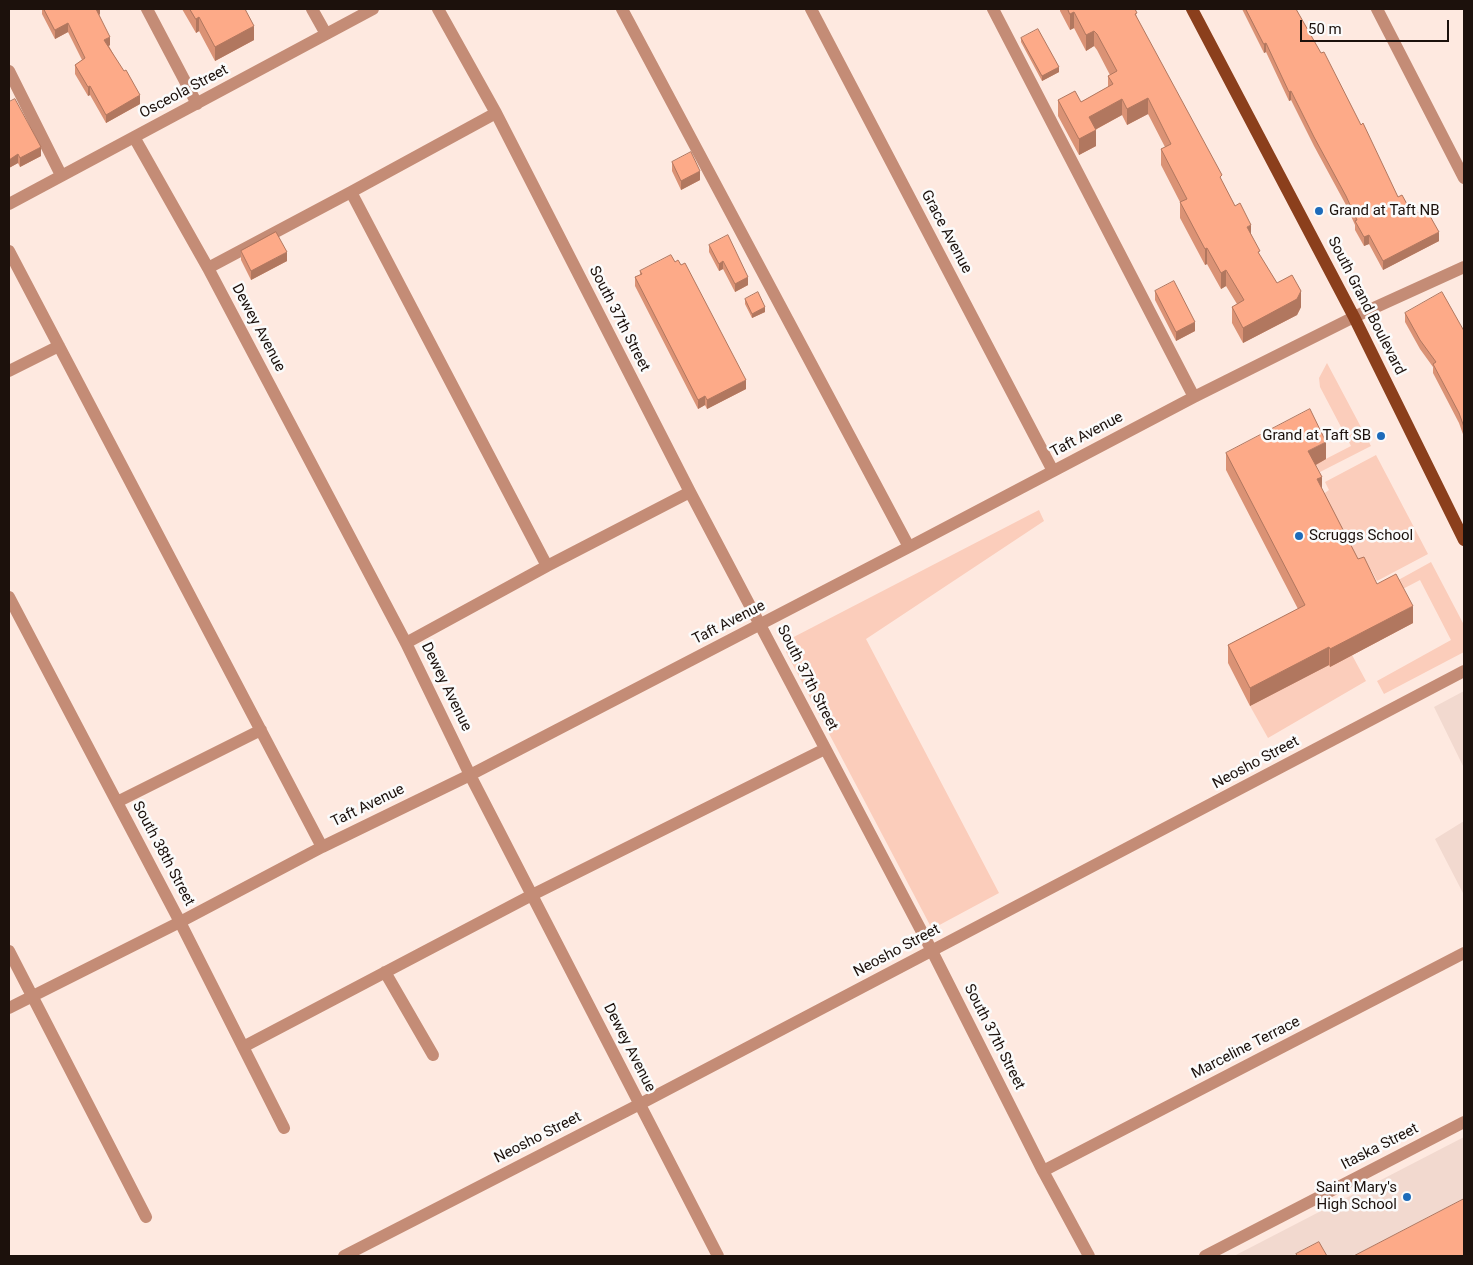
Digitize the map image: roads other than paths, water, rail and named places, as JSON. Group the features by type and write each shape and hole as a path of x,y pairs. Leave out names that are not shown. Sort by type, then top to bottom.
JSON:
{"main road":[{"name":"South Grand Boulevard","path":"1192,9 1354,317 1464,540"}],"street":[{"path":"147,9 197,104"},
{"path":"312,9 326,34"},
{"name":"Osceola Street","path":"9,204 373,9"},
{"name":"South 37th Street","path":"438,9 496,113 690,492 932,951 1043,1172 1089,1256"},
{"path":"622,9 910,547"},
{"name":"Grace Avenue","path":"811,9 1053,471"},
{"path":"993,9 1194,397"},
{"path":"1378,9 1464,178"},
{"path":"9,72 61,176"},
{"path":"208,268 496,113"},
{"name":"Dewey Avenue","path":"134,137 208,268 406,643 470,775 718,1256"},
{"path":"351,192 547,566"},
{"path":"9,251 322,847"},
{"name":"Taft Avenue","path":"9,1008 180,922 322,847 470,775 910,547 1194,397 1354,317 1464,267"},
{"path":"9,371 59,346"},
{"path":"406,643 547,566 690,492"},
{"name":"South 38th Street","path":"9,597 180,922 284,1128"},
{"name":"Neosho Street","path":"344,1256 640,1104 1464,671"},
{"path":"117,802 261,730"},
{"path":"243,1047 532,895 825,749"},
{"path":"9,951 146,1217"},
{"name":"Marceline Terrace","path":"1043,1172 1464,953"},
{"path":"385,972 433,1055"},
{"name":"Itaska Street","path":"1205,1256 1464,1122"}],"place":[{"name":"Grand at Taft NB","path":"1319,211"},
{"name":"Grand at Taft SB","path":"1381,436"},
{"name":"Scruggs School","path":"1299,536"},
{"name":"Saint Mary's High School","path":"1407,1197"}]}
